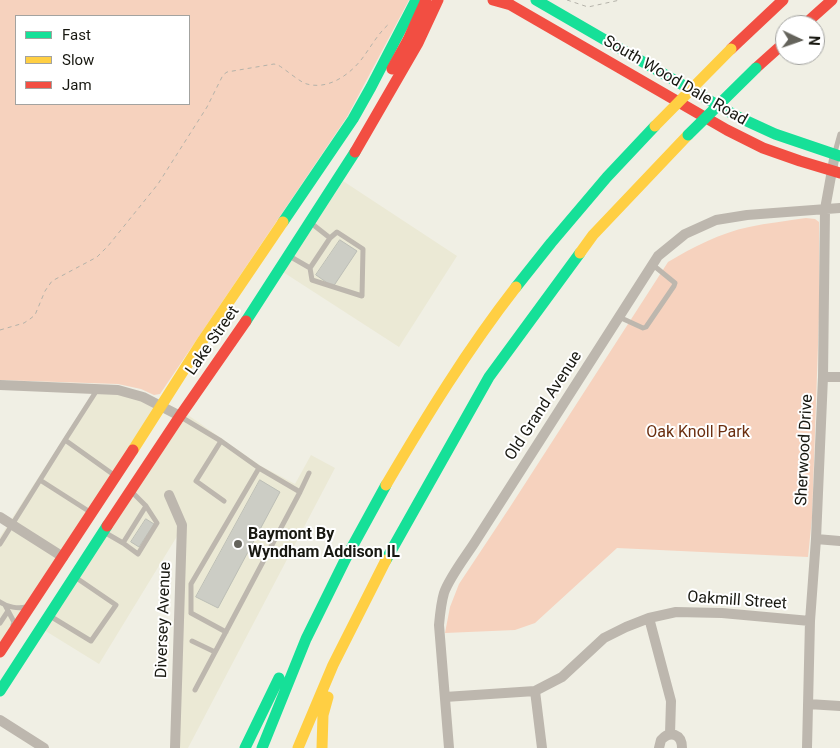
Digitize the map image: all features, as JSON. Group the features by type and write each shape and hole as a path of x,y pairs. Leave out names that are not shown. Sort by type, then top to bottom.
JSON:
{"main road":[{"name":"Lake Street","path":"0,652 92,514 177,379 353,119 416,0"},
{"path":"355,152 361,126 408,40 426,0"},
{"name":"Lake Street","path":"0,691 103,532 180,416 250,316 310,223 355,152 418,43 438,0"},
{"path":"432,14 445,0"},
{"name":"South Wood Dale Road","path":"492,0 507,3 754,144 836,172"},
{"name":"South Wood Dale Road","path":"536,0 738,117 775,134 837,155"},
{"path":"262,748 306,638 346,558 382,492 456,370 504,303 551,243 607,177 731,48 783,0"},
{"path":"815,15 832,0"},
{"path":"298,748 337,656 393,547 489,377 593,235 688,135 775,51"},
{"path":"270,242 289,256"},
{"path":"245,748 283,671 306,638"},
{"path":"322,748 323,715 337,656"}],"street":[{"name":"Sherwood Drive","path":"807,748 810,621 816,539 823,377 825,209 836,172 837,155"},
{"name":"Old Grand Avenue","path":"447,748 440,624 441,608 446,588 658,256 685,234 716,220 746,214 840,208"},
{"path":"823,377 840,378"},
{"path":"0,385 118,390 143,397 180,416"},
{"name":"Diversey Avenue","path":"169,495 182,525 175,748"},
{"path":"0,517 63,556"},
{"path":"816,539 840,540"},
{"name":"Oakmill Street","path":"445,697 535,691 562,677 604,638 649,618 676,612 722,613 810,621"},
{"path":"649,618 671,701 670,734"},
{"path":"535,691 542,748"},
{"path":"808,704 840,706"},
{"path":"0,720 44,748"},
{"path":"659,748 661,740 670,734 680,739 682,748"}],"lane":[{"path":"837,155 840,134"},
{"path":"310,223 330,238"},
{"path":"337,232 363,249 362,296 312,280 310,268 330,238 337,232"},
{"path":"289,256 310,268"},
{"path":"619,317 643,328 646,327 674,286 675,283 652,265"},
{"path":"0,544 97,389"},
{"path":"180,416 221,441 259,468 300,492"},
{"path":"65,440 116,476"},
{"path":"221,441 196,481 224,500"},
{"path":"191,613 192,584 259,468"},
{"path":"195,690 309,473"},
{"path":"40,480 92,514"},
{"path":"103,532 138,554 156,523 146,506 131,492"},
{"path":"123,543 146,506"},
{"path":"49,615 91,641 116,605 75,577"},
{"path":"2,604 22,608 32,605"},
{"path":"2,604 14,622 10,637"},
{"path":"0,623 8,611"},
{"path":"179,618 191,613"},
{"path":"191,613 226,632"},
{"path":"192,641 215,652"}],"path":[{"path":"567,0 588,7 620,0"},
{"path":"0,330 30,319 35,315 45,291 52,281 97,257 108,246 158,184 227,72 274,64 307,84 321,85 329,83 353,68 382,31 395,20"}],"shaded area":[{"path":"343,181 457,256 399,347 283,272"},
{"path":"94,391 117,392 158,407 0,648 0,537"},
{"path":"185,413 261,466 295,484 311,455 335,468 188,748 174,748 179,533 99,664 44,630"}],"green space":[{"path":"0,0 409,0 347,117 160,394 154,395 141,389 118,384 0,380"},
{"name":"Oak Knoll Park","path":"806,218 815,219 819,222 819,316 812,518 808,557 617,548 535,623 515,630 445,633 450,607 459,584 668,262 697,246 728,233 756,226"}],"building":[{"path":"340,240 357,251 333,287 316,275"},
{"name":"Baymont By Wyndham Addison IL","path":"260,480 280,492 218,608 196,597"},
{"path":"146,519 154,524 139,547 131,542"}],"traffic: fast":[{"path":"283,222 353,119 416,0"},
{"path":"536,0 738,117 775,134 840,156"},
{"path":"688,135 756,68"},
{"path":"516,287 607,177 655,126"},
{"path":"246,321 355,152"},
{"path":"386,560 489,377 580,253"},
{"path":"262,748 306,639 346,558 386,485"},
{"path":"0,691 107,526"},
{"path":"245,748 279,678"}],"traffic: slow":[{"path":"655,126 731,49"},
{"path":"580,253 593,235 688,135"},
{"path":"133,450 203,340 283,222"},
{"path":"386,485 448,384 516,287"},
{"path":"298,748 333,665 386,560"},
{"path":"322,748 323,715 328,697"}],"traffic: jam":[{"path":"392,69 408,40 426,0"},
{"path":"355,152 418,43 438,0"},
{"path":"493,0 511,5"},
{"path":"502,0 727,130 763,148 840,173"},
{"path":"731,49 783,0"},
{"path":"815,15 832,0"},
{"path":"756,68 775,51"},
{"path":"107,526 246,321"},
{"path":"0,652 133,450"}],"place":[{"name":"Baymont By Wyndham Addison IL","path":"238,544"}]}
